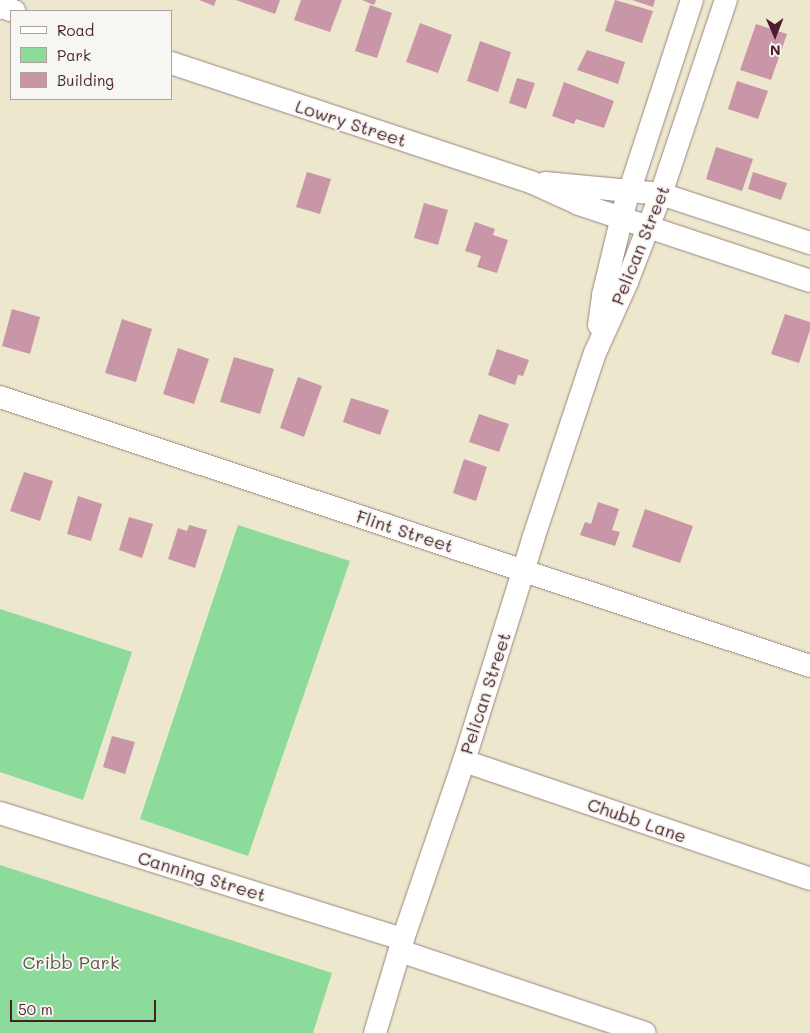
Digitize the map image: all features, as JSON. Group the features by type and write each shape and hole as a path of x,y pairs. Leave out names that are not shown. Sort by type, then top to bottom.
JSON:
{"street":[{"name":"Pelican Street","path":"595,353 603,294 629,189 692,0"},
{"name":"Pelican Street","path":"375,1033 401,945 464,761 595,353 662,194 726,0"},
{"name":"Lowry Street","path":"172,63 531,182 579,204 810,281"},
{"path":"649,126 681,136"},
{"name":"Lowry Street","path":"531,182 629,189 662,194 810,244"},
{"name":"Flint Street","path":"0,396 810,666"},
{"name":"Chubb Lane","path":"464,761 810,879"},
{"name":"Canning Street","path":"0,813 401,945 645,1033"}],"green space":[{"path":"238,525 350,561 248,856 140,819"},
{"path":"0,609 132,652 83,800 0,772"},
{"name":"Cribb Park","path":"0,865 332,973 313,1033 0,1033"}],"building":[{"path":"199,0 216,0 214,6"},
{"path":"236,0 280,0 275,14"},
{"path":"301,0 342,0 330,32 294,20"},
{"path":"362,0 376,0 374,5"},
{"path":"615,0 653,11 642,43 605,31"},
{"path":"632,0 655,0 653,7"},
{"path":"370,5 392,13 377,58 355,51"},
{"path":"420,23 452,35 438,73 406,62"},
{"path":"756,24 787,34 771,80 740,70"},
{"path":"480,41 511,52 498,92 467,81"},
{"path":"587,50 625,62 618,84 577,70"},
{"path":"517,78 535,83 526,109 509,103"},
{"path":"737,81 768,91 758,119 728,109"},
{"path":"564,82 614,101 604,128 576,119 574,124 552,116"},
{"path":"716,147 753,159 742,191 706,179"},
{"path":"307,172 331,179 320,214 296,207"},
{"path":"753,172 787,183 781,200 748,189"},
{"path":"424,203 448,210 438,245 414,238"},
{"path":"475,222 495,229 493,235 508,240 497,273 477,267 481,256 465,251"},
{"path":"12,309 40,317 30,354 2,346"},
{"path":"785,314 810,322 810,330 799,363 771,354"},
{"path":"122,319 152,329 136,382 105,373"},
{"path":"178,348 209,359 194,404 163,394"},
{"path":"497,349 529,360 523,376 518,375 515,385 488,375"},
{"path":"234,357 274,369 260,414 220,402"},
{"path":"298,377 322,386 304,437 280,428"},
{"path":"351,398 389,410 380,435 343,422"},
{"path":"479,414 509,424 499,452 469,442"},
{"path":"464,459 487,467 476,501 453,493"},
{"path":"24,472 53,481 40,521 10,511"},
{"path":"78,496 102,504 91,541 67,534"},
{"path":"598,502 619,509 612,530 620,532 615,546 580,535 585,522 591,524"},
{"path":"645,509 693,526 680,563 632,547"},
{"path":"129,517 153,524 142,558 119,550"},
{"path":"189,525 207,530 195,568 168,559 178,528 187,531"},
{"path":"112,736 135,742 125,774 103,767"}]}
